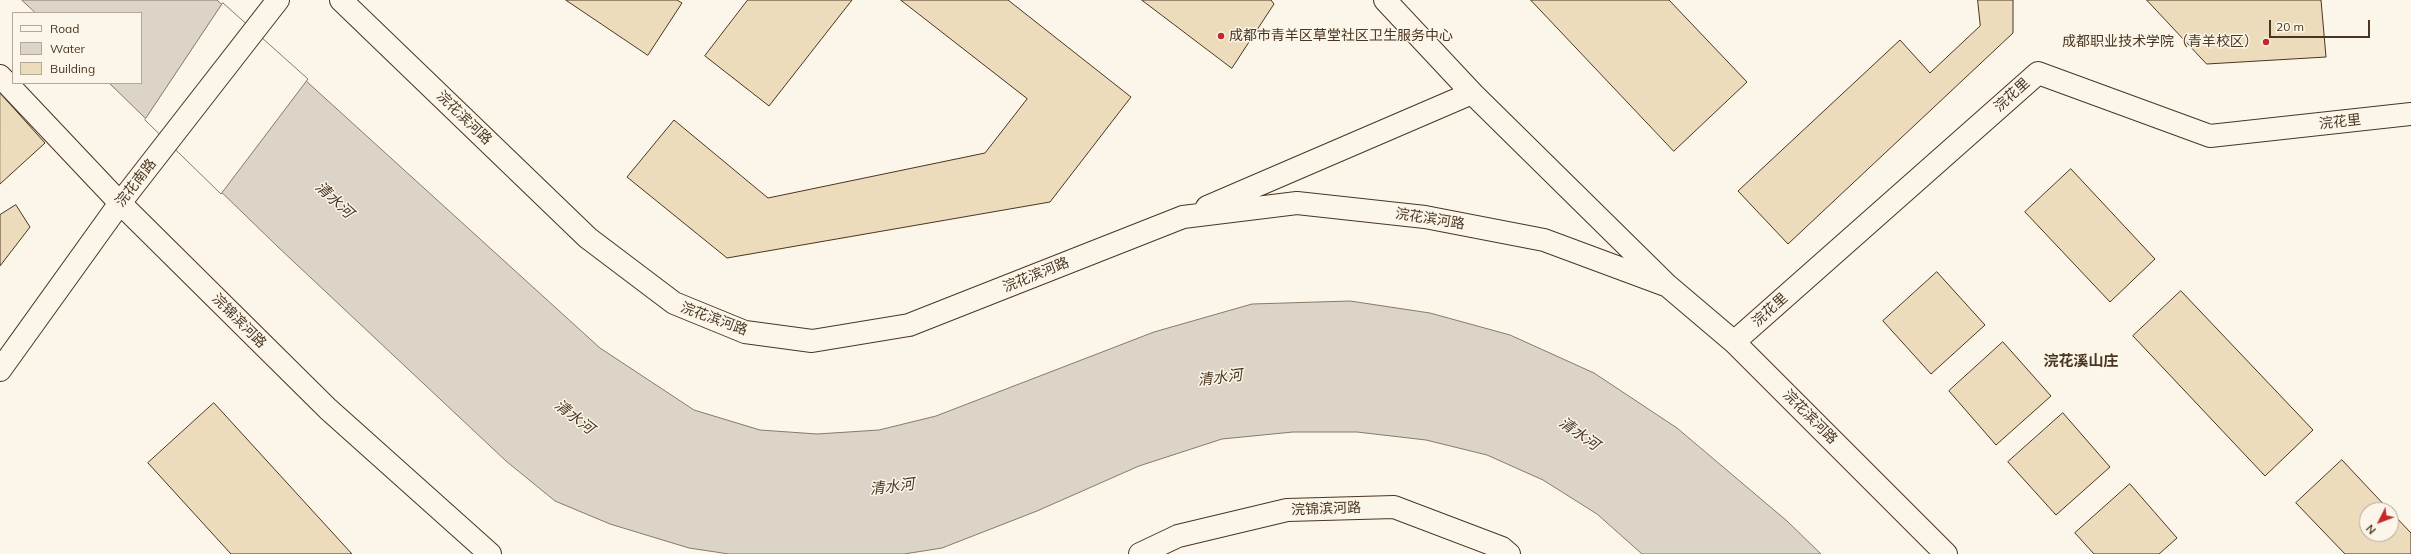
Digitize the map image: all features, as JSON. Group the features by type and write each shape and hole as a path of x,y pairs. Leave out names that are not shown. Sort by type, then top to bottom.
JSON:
{"street":[{"name":"浣花南路","path":"0,370 120,203 278,0"},
{"name":"浣花滨河路","path":"342,0 588,238 674,303 745,332 812,341 909,325 1183,217 1472,92"},
{"name":"浣花滨河路","path":"1385,0 1472,92 1668,286 1734,342 1946,554"},
{"name":"浣花里","path":"1734,342 2038,73 2210,136 2411,114"},
{"name":"浣锦滨河路","path":"0,76 120,203 328,409 490,554"},
{"name":"浣花滨河路","path":"1183,217 1297,203 1425,217 1544,240 1668,286"},
{"name":"浣锦滨河路","path":"1140,554 1178,536 1286,510 1394,507 1502,548 1509,554"}],"water":[{"name":"清水河","path":"22,0 217,0 600,348 694,410 760,430 817,434 879,430 936,416 1154,332 1252,304 1350,301 1430,313 1510,335 1594,373 1677,428 1787,521 1821,554 1642,554 1597,514 1543,480 1487,455 1426,440 1357,432 1293,432 1222,439 1139,466 1037,511 942,548 904,554 729,554 689,548 610,524 555,501 506,461 278,247 110,84 142,84 142,12 35,12"}],"pier":[{"path":"223,3 308,79 221,194 145,120"}],"building":[{"path":"566,0 677,0 682,3 648,55"},
{"path":"748,0 852,0 769,106 705,56"},
{"path":"901,0 1008,0 1131,97 1050,202 727,258 627,177 674,120 768,198 985,153 1027,99"},
{"name":"成都市青羊区草堂社区卫生服务中心","path":"1142,0 1271,0 1274,4 1232,68"},
{"path":"1531,0 1669,0 1747,82 1674,151"},
{"path":"1978,0 2013,0 2013,33 1788,244 1738,191 1900,40 1930,73 1980,26"},
{"path":"2147,0 2321,0 2326,57 2207,64"},
{"path":"0,93 45,143 0,184"},
{"path":"2071,169 2155,259 2110,302 2025,212"},
{"path":"16,205 30,227 0,266 0,215"},
{"path":"1937,272 1985,325 1931,374 1883,321"},
{"path":"2181,291 2313,430 2265,476 2133,336"},
{"path":"2003,342 2051,396 1996,445 1949,391"},
{"path":"214,403 352,554 231,554 148,463"},
{"path":"2063,413 2110,467 2056,515 2008,462"},
{"path":"2342,460 2381,502 2359,502 2359,542 2399,542 2399,520 2411,533 2411,554 2345,554 2296,503"},
{"path":"2130,484 2177,538 2159,554 2094,554 2075,533"}],"place":[{"name":"成都市青羊区草堂社区卫生服务中心","path":"1221,36"},
{"name":"成都职业技术学院（青羊校区）","path":"2266,42"}],"district":[{"name":"浣花溪山庄","path":"2081,361"}]}
